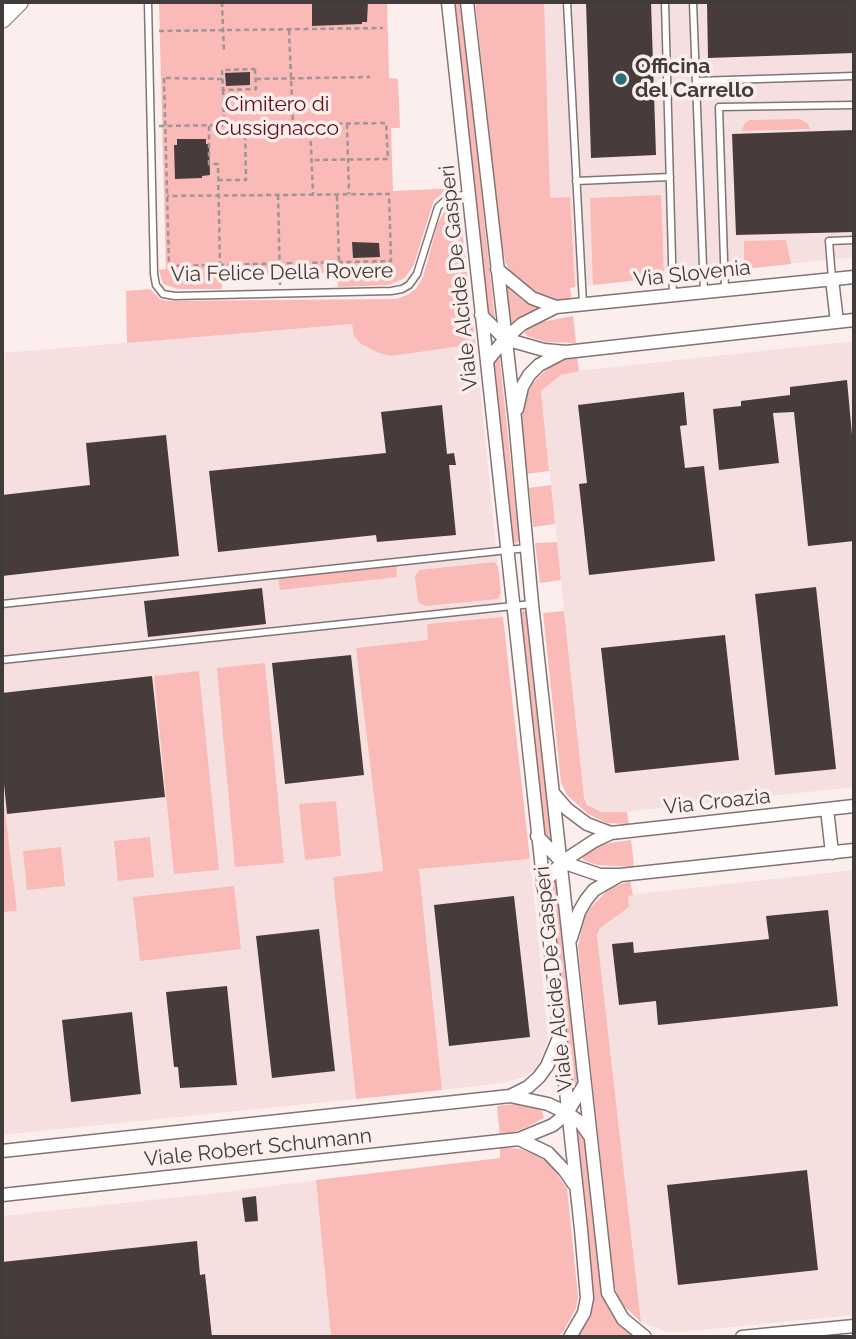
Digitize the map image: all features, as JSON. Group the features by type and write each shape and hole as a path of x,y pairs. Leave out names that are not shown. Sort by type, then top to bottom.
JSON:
{"main road":[{"path":"2,19 19,2"}],"street":[{"name":"Viale Alcide De Gasperi","path":"448,2 587,1298 584,1313 570,1337"},
{"name":"Viale Alcide De Gasperi","path":"467,2 608,1293 623,1319 645,1337"},
{"name":"Via Slovenia","path":"497,269 532,298 556,307"},
{"name":"Via Slovenia","path":"487,360 522,324 556,307 854,277"},
{"path":"832,279 837,321"},
{"path":"481,315 505,339 544,350 566,352 854,320"},
{"path":"514,419 522,387 529,375 539,365 566,352"},
{"name":"Via Croazia","path":"553,793 587,824 611,832"},
{"name":"Via Croazia","path":"543,885 562,862 611,832 854,806"},
{"path":"827,809 832,853"},
{"path":"537,836 562,862 600,875 854,850"},
{"path":"570,944 579,912 586,900 594,890 620,875"},
{"name":"Viale Robert Schumann","path":"510,1096 528,1087 539,1077 560,1037"},
{"name":"Viale Robert Schumann","path":"2,1195 519,1139 553,1125 567,1113 584,1085"},
{"name":"Viale Robert Schumann","path":"2,1151 510,1096 548,1104 567,1113 580,1122 591,1136"},
{"path":"519,1139 548,1153 577,1189"},
{"path":"742,1337 854,1326"}],"lane":[{"name":"Via Felice Della Rovere","path":"148,2 154,274 156,285 163,294 175,296 402,289 409,285 417,274 438,207 448,198 469,194"},
{"path":"567,2 583,305"},
{"path":"665,2 673,296"},
{"path":"693,2 704,293"},
{"path":"696,81 854,76"},
{"path":"725,290 719,107 854,105"},
{"path":"576,181 670,177"},
{"path":"832,279 829,241 854,240"},
{"path":"2,604 527,548"},
{"path":"2,660 532,604"}],"path":[{"path":"222,2 224,52"},
{"path":"160,31 383,28"},
{"path":"289,29 293,124"},
{"path":"223,90 256,89 256,69 222,70 224,125"},
{"path":"256,79 370,77"},
{"path":"167,196 389,194 391,261 169,266 163,78 222,79"},
{"path":"164,126 386,123 388,159 312,160"},
{"path":"310,124 313,194"},
{"path":"347,124 349,194"},
{"path":"209,125 209,163 218,164 220,265"},
{"path":"218,180 246,180 245,125"},
{"path":"337,194 339,262"},
{"path":"278,195 280,275"}],"shaded area":[{"path":"498,2 854,2 854,257 570,287"},
{"path":"472,306 503,617 427,624 428,640 356,648 383,872 333,877 356,1099 2,1135 2,912 17,910 2,785 2,353 353,324"},
{"path":"854,341 854,787 624,812 601,812 592,809 584,797 541,391 561,375 577,371"},
{"path":"530,859 547,1023 548,1038 545,1049 535,1070 523,1077 503,1083 442,1090 419,868"},
{"path":"854,870 854,1315 680,1332 668,1332 641,1322 597,935 600,928 628,895"},
{"path":"316,1180 331,1337 2,1337 2,1216"}],"green space":[{"name":"Cimitero di Cussignacco","path":"159,2 387,2 389,78 398,79 400,128 391,128 393,191 459,188 434,200 414,264 405,278 389,285 338,287 337,273 286,274 286,268 275,268 275,275 222,276 222,289 178,289 163,284 159,270 166,269"},
{"path":"453,2 461,2 495,319 487,312"},
{"path":"475,2 544,2 550,198 570,197 575,287 570,288 572,301 540,296 516,280 506,264"},
{"path":"800,119 808,124 810,129 741,131 750,120"},
{"path":"661,195 664,277 593,285 590,198"},
{"path":"459,201 475,344 391,356 361,344 354,336 352,324 127,343 126,291 150,289 160,299 168,301 396,299 407,295 416,289 423,277 438,223 450,206"},
{"path":"786,240 791,264 744,269 744,241"},
{"path":"506,285 522,300 539,309 520,318 511,327"},
{"path":"573,316 576,343 546,342 525,333 526,329 541,322"},
{"path":"499,352 519,540 516,544 513,541 493,361"},
{"path":"577,357 579,371 561,375 541,391 549,471 526,474 521,420 524,402 532,384 548,368 563,359"},
{"path":"551,485 555,524 533,527 529,488"},
{"path":"557,542 561,580 540,583 535,543"},
{"path":"494,562 498,566 501,593 498,599 425,606 418,602 415,576 420,570"},
{"path":"396,564 397,577 280,590 278,577"},
{"path":"524,610 527,613 552,842 544,834 520,613"},
{"path":"564,611 584,797 587,805 601,812 627,812 629,824 607,823 588,814 567,795 561,782 543,613"},
{"path":"503,617 530,859 419,869 442,1090 356,1099 333,877 383,871 356,648 428,640 427,624"},
{"path":"265,663 284,863 235,867 217,668"},
{"path":"199,671 219,870 174,874 154,676"},
{"path":"2,785 17,911 2,912"},
{"path":"336,801 341,856 305,860 299,804"},
{"path":"150,837 154,877 118,881 114,841"},
{"path":"631,840 634,867 597,865 583,860 583,854 590,849"},
{"path":"61,847 65,886 27,890 23,851"},
{"path":"556,878 579,1081 572,1095 550,888"},
{"path":"630,881 633,895 628,896 629,907 600,928 597,935 641,1322 625,1307 617,1295 614,1283 578,947 584,918 592,906 610,888"},
{"path":"234,886 241,949 140,961 133,897"},
{"path":"514,1104 542,1111 544,1118 523,1129 500,1136 497,1106"},
{"path":"576,1129 585,1141 602,1294 617,1321 636,1337 578,1337 590,1315 593,1293"},
{"path":"500,1147 520,1149 549,1163 567,1188 578,1297 576,1308 563,1332 557,1337 331,1337 316,1180 500,1158"}],"building":[{"path":"312,2 368,2 367,22 312,26"},
{"name":"Officina del Carrello","path":"586,2 651,2 656,155 591,158"},
{"path":"707,2 854,2 854,53 708,58"},
{"path":"250,72 250,85 226,86 225,73"},
{"path":"854,130 854,232 736,235 732,134"},
{"path":"177,139 206,139 206,144 209,144 210,175 175,179 174,145 177,145"},
{"path":"352,242 379,243 380,257 353,258"},
{"path":"847,380 854,457 854,541 808,546 794,412 773,413 779,463 719,470 713,409 741,406 741,401 790,395 790,387"},
{"path":"684,392 687,425 680,426 685,468 704,466 715,561 589,575 579,484 587,483 578,405"},
{"path":"442,405 447,454 454,453 456,465 449,465 456,535 377,542 376,535 218,552 209,471 386,453 381,412"},
{"path":"166,435 179,556 2,576 2,495 90,485 86,443"},
{"path":"816,587 836,769 775,775 755,594"},
{"path":"262,588 266,624 148,637 144,601"},
{"path":"725,635 739,760 615,773 601,648"},
{"path":"351,655 364,775 285,784 272,663"},
{"path":"152,676 165,797 7,814 2,764 2,693"},
{"path":"514,896 530,1037 449,1046 434,905"},
{"path":"828,910 838,1006 658,1025 656,1001 619,1005 612,944 633,942 634,953 769,939 766,916"},
{"path":"319,929 335,1071 272,1078 256,936"},
{"path":"227,986 237,1085 180,1088 178,1067 174,1067 166,992"},
{"path":"132,1012 141,1094 71,1102 62,1020"},
{"path":"807,1170 818,1270 678,1285 667,1185"},
{"path":"256,1196 258,1221 245,1222 242,1198"},
{"path":"197,1241 200,1275 205,1274 212,1337 2,1337 2,1262"}],"place":[{"name":"Officina del Carrello","path":"621,79"}]}
